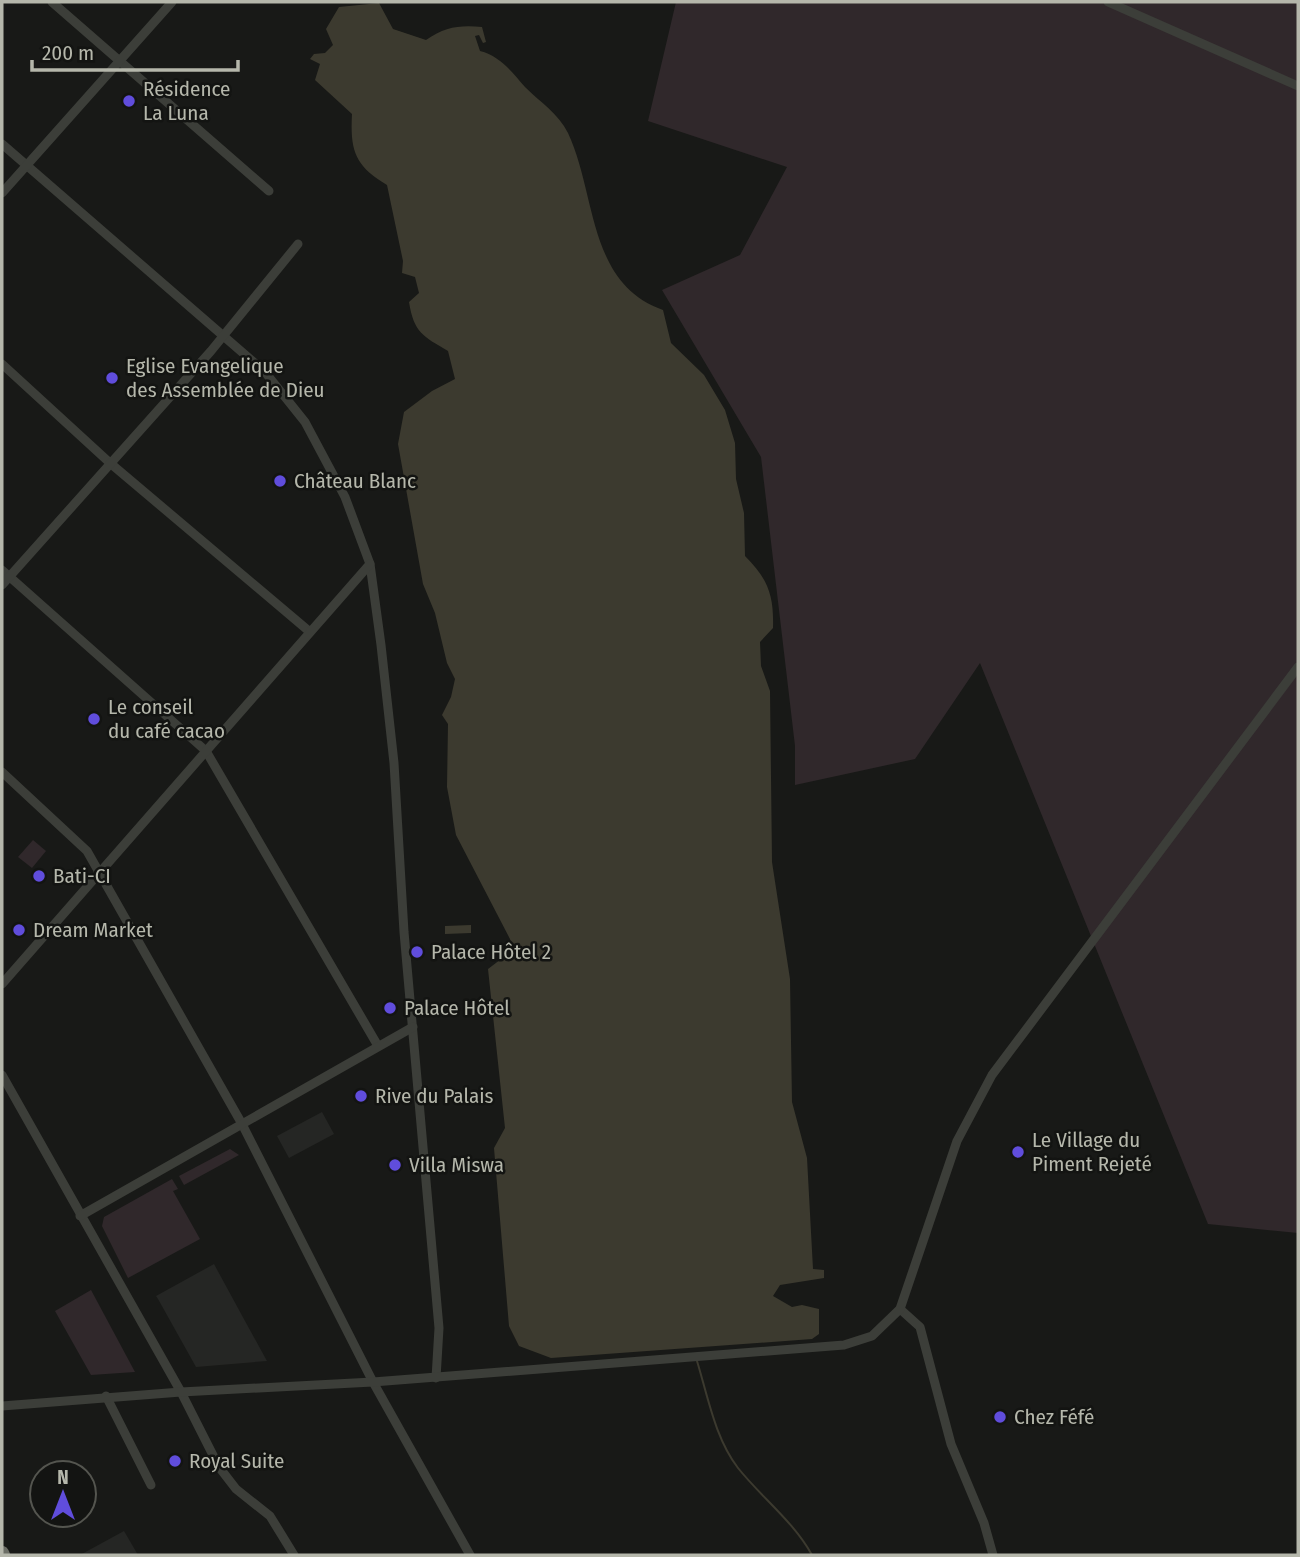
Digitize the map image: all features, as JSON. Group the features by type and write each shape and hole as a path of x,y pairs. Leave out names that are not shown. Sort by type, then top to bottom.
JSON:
{"street":[{"path":"52,2 270,191"},
{"path":"2,193 172,2"},
{"path":"1108,2 1298,86"},
{"path":"2,144 265,372 305,422 345,497 370,564 394,763 412,1027 439,1328 436,1378"},
{"path":"2,585 6,573 110,463 224,335 298,244"},
{"path":"2,364 110,463 310,632"},
{"path":"2,984 370,564"},
{"path":"6,573 206,751 378,1046"},
{"path":"2,1406 106,1396 436,1378 844,1345 872,1336 900,1309 953,1151 992,1075 1298,667"},
{"path":"2,772 87,851 242,1124 373,1382 470,1555"},
{"path":"80,1216 412,1027"},
{"path":"2,1074 181,1392 219,1467 236,1489 270,1516 294,1555"},
{"path":"900,1309 920,1327 951,1444 984,1523 993,1555"},
{"path":"106,1396 151,1485"}],"shaded area":[{"path":"676,2 1298,2 1298,1233 1208,1224 980,663 915,759 795,785 795,746 761,457 662,290 740,255 787,167 648,121"},
{"path":"379,3 393,29 426,40 453,28 482,27 486,42 483,43 479,35 475,36 480,51 505,65 554,114 568,133 598,235 620,280 638,297 663,310 671,343 704,375 725,410 735,443 736,479 744,513 745,556 759,572 771,597 773,628 760,642 761,666 770,691 772,862 790,979 792,1102 807,1158 813,1269 824,1270 824,1278 780,1285 773,1296 792,1307 802,1305 819,1309 819,1334 812,1339 551,1358 519,1346 509,1326 494,1148 505,1128 488,969 513,950 510,939 456,835 447,787 448,724 442,715 451,697 455,679 447,663 435,613 423,584 398,444 404,412 432,391 455,379 448,351 421,333 414,321 409,302 419,293 415,277 402,273 403,261 387,185 361,164 352,138 352,114 315,80 320,64 310,59 314,54 325,53 333,45 326,29 339,7"},
{"path":"33,840 46,851 32,868 18,857"},
{"path":"471,925 471,933 445,934 445,926"},
{"path":"322,1112 334,1134 289,1158 277,1136"},
{"path":"230,1149 239,1155 184,1185 179,1176"},
{"path":"172,1179 178,1189 173,1191 200,1239 128,1278 102,1226 104,1217"},
{"path":"214,1264 267,1361 196,1367 156,1296"},
{"path":"91,1290 135,1372 91,1375 55,1311"},
{"path":"124,1531 138,1555 80,1555"}],"waterway":[{"path":"697,1361 713,1417 730,1456 747,1479 787,1520 812,1555"}],"place":[{"name":"Résidence La Luna","path":"129,101"},
{"name":"Eglise Evangelique des Assemblée de Dieu","path":"112,378"},
{"name":"Château Blanc","path":"280,481"},
{"name":"Le conseil du café cacao","path":"94,719"},
{"name":"Bati-CI","path":"39,876"},
{"name":"Dream Market","path":"19,930"},
{"name":"Palace Hôtel 2","path":"417,952"},
{"name":"Palace Hôtel","path":"390,1008"},
{"name":"Rive du Palais","path":"361,1096"},
{"name":"Le Village du Piment Rejeté","path":"1018,1152"},
{"name":"Villa Miswa","path":"395,1165"},
{"name":"Chez Féfé","path":"1000,1417"},
{"name":"Royal Suite","path":"175,1461"}]}
